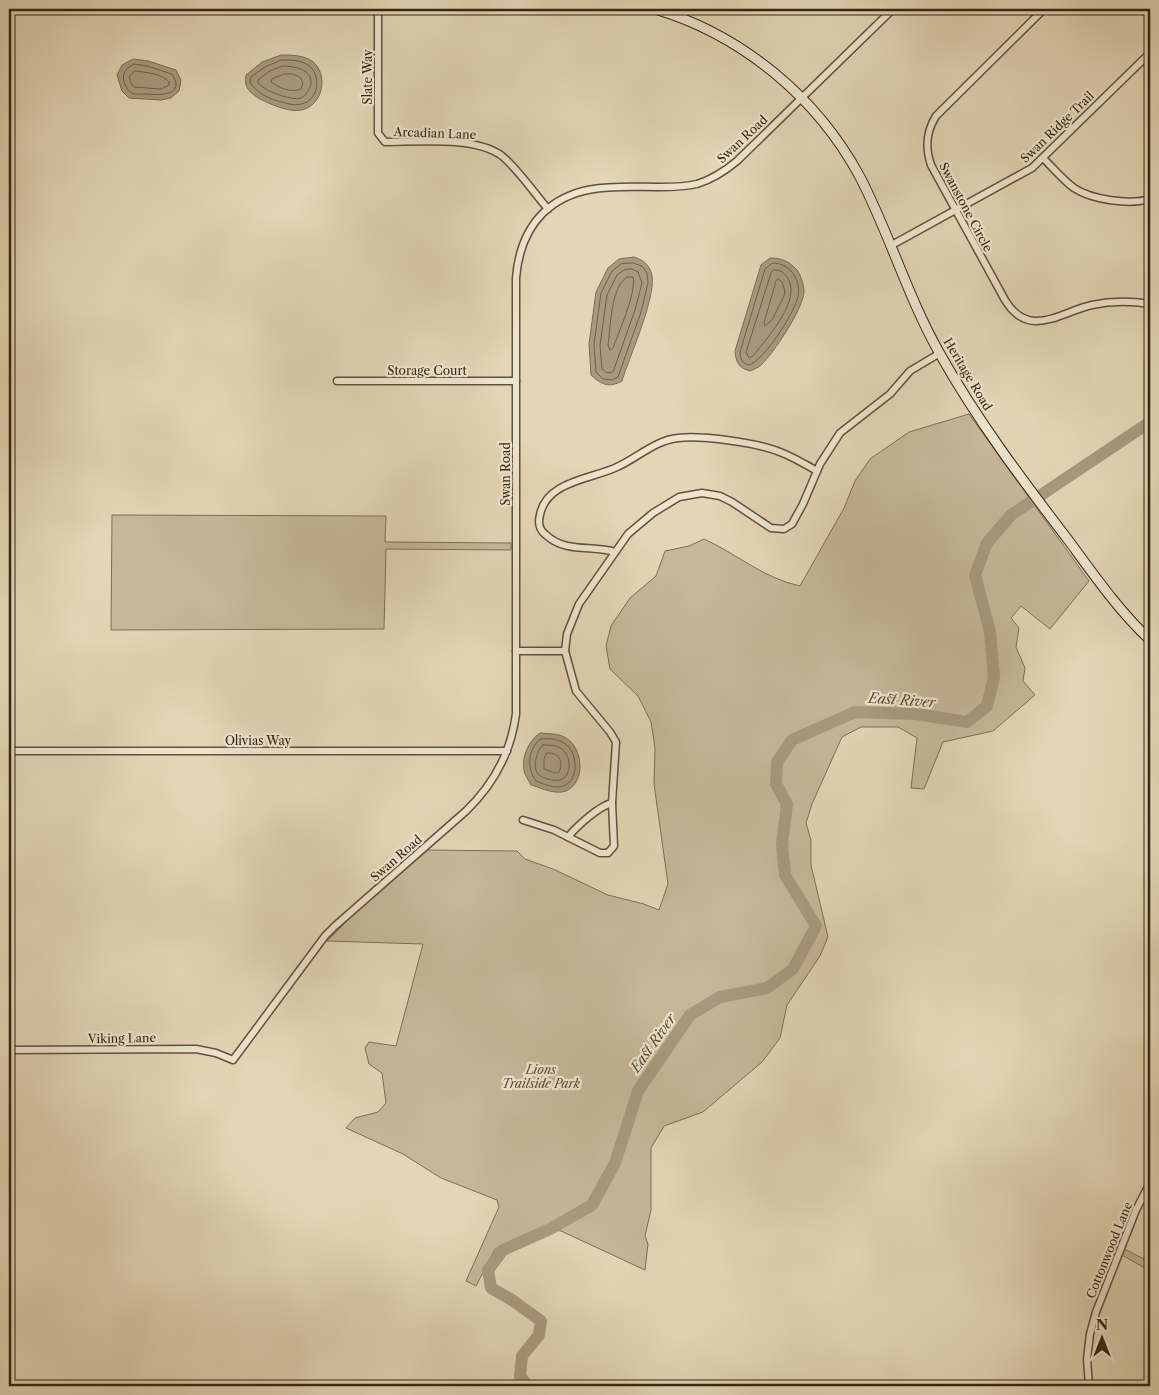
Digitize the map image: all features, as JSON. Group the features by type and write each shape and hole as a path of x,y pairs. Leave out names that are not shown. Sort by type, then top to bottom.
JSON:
{"main road":[{"name":"Heritage Road","path":"654,9 710,31 769,68 802,98 834,136 870,199 916,306 964,395 1047,514 1108,594 1150,640"}],"street":[{"name":"Slate Way","path":"378,9 378,133 385,142"},
{"name":"Swan Road","path":"233,1060 325,936 474,803 492,781 508,751 516,714 516,278 517,260 528,233 539,217 548,209 566,197 587,189 600,187 676,187 696,184 723,172 737,161 892,9"},
{"name":"Swanstone Circle","path":"1044,9 942,109 931,123 927,140 928,157 1007,304 1023,318 1038,322 1046,321 1076,310 1107,302 1124,301 1150,304"},
{"name":"Swan Ridge Trail","path":"890,246 1026,173 1044,158 1149,56"},
{"name":"Arcadian Lane","path":"385,142 470,143 486,147 507,161 548,209"},
{"path":"1044,158 1067,182 1081,192 1135,203 1150,199"},
{"path":"523,820 546,827 600,853 610,851 614,844 612,803 616,742 576,691 565,651 567,634 579,604 628,534 671,500 691,494 720,496 771,528 786,529 796,519 817,471 840,433 890,394 910,371 940,353"},
{"name":"Storage Court","path":"337,381 516,381"},
{"path":"615,552 578,548 547,537 539,524 544,504 554,492 567,484 603,474 663,442 678,438 707,439 767,448 787,454 817,471"},
{"path":"516,651 565,651"},
{"name":"Olivias Way","path":"9,751 508,751"},
{"path":"568,837 577,827 604,806 612,803"},
{"name":"Viking Lane","path":"9,1050 196,1048 216,1052 233,1060"},
{"name":"Cottonwood Lane","path":"1089,1386 1087,1359 1092,1325 1136,1210 1150,1183"}],"green space":[{"name":"Lions Trailside Park","path":"969,414 1089,581 1050,629 1021,606 1011,618 1019,628 1016,647 1025,668 1023,681 1035,695 993,731 943,742 924,789 911,788 917,738 898,727 861,727 842,737 812,804 806,823 811,840 811,865 828,937 820,956 787,1005 780,1038 762,1062 703,1112 664,1126 651,1148 651,1210 645,1236 648,1244 645,1270 561,1231 541,1228 495,1249 476,1286 466,1281 499,1207 497,1200 441,1178 403,1154 346,1128 355,1118 378,1112 386,1103 382,1073 369,1064 365,1048 369,1042 396,1046 423,944 327,941 351,917 427,850 517,851 525,859 553,869 608,895 644,904 659,910 668,884 654,784 655,748 651,722 638,696 610,669 606,646 611,626 630,598 656,576 665,551 689,546 704,539 762,572 800,586 844,508 855,481 870,459 909,432"},
{"path":"112,515 386,516 385,542 511,543 511,550 386,549 384,629 111,630"},
{"path":"1124,1249 1150,1262 1150,1271 1122,1255"}],"water":[{"path":"281,55 305,58 317,66 322,80 322,87 316,100 305,109 288,110 276,106 250,92 247,86 246,75 262,62"},
{"path":"133,59 148,61 176,70 181,80 179,91 171,98 161,100 129,98 122,91 117,75 122,65"},
{"path":"634,257 644,262 650,269 652,281 651,294 622,381 609,385 591,375 589,344 596,292 608,268 619,259"},
{"path":"770,258 785,261 794,267 801,278 804,292 799,309 780,342 761,365 750,371 739,364 735,351 761,265"},
{"path":"540,733 556,734 567,738 578,753 579,774 572,787 566,791 553,792 531,785 525,774 524,757 526,751"}],"waterway":[{"name":"East River","path":"528,1386 520,1376 522,1356 539,1335 541,1321 512,1300 491,1288 488,1270 503,1250 550,1229 592,1205 615,1163 638,1091 690,1015 720,997 767,988 793,969 816,926 785,875 782,844 787,804 776,784 777,762 792,740 855,712 916,714 967,722 987,706 994,677 990,632 975,575 987,543 1011,515 1150,422"}]}
